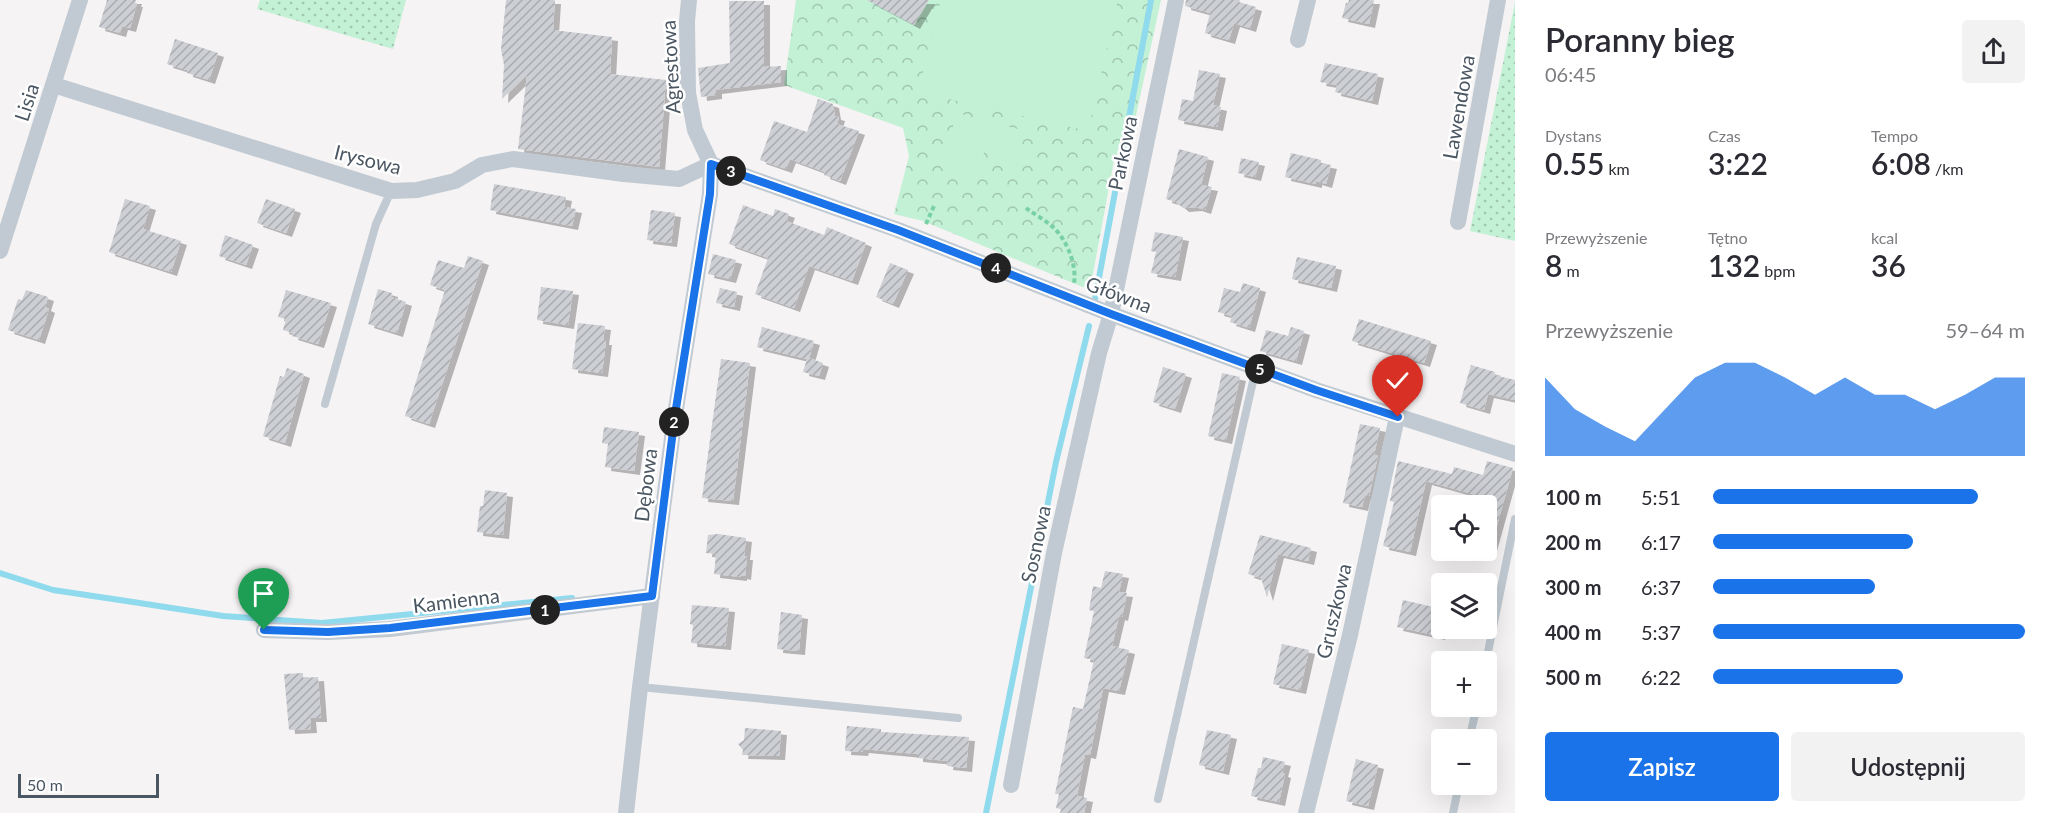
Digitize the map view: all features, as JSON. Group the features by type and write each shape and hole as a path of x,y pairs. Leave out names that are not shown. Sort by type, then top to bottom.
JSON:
{"street":[{"name":"Lisia","path":"0,251 80,0"},
{"name":"Agrestowa","path":"689,0 688,93 695,130 711,164"},
{"name":"Parkowa","path":"1111,314 1176,0"},
{"path":"1298,40 1308,0"},
{"name":"Lawendowa","path":"1458,222 1498,0"},
{"name":"Irysowa","path":"54,85 391,191 417,190 455,181 482,165 513,159 678,179 711,164"},
{"name":"Główna","path":"711,164 898,230 1256,368 1515,454"},
{"name":"Dębowa","path":"626,813 675,415 710,194 711,164"},
{"name":"Sosnowa","path":"1011,785 1054,553 1099,353 1111,314"},
{"name":"Gruszkowa","path":"1306,813 1350,635 1398,417"},
{"name":"Kamienna","path":"264,630 328,632 390,628 652,596"}],"lane":[{"path":"325,404 376,224 391,191"},
{"path":"1158,799 1256,368"},
{"path":"1488,651 1515,519"},
{"path":"640,687 958,718"},
{"path":"1453,813 1457,795"}],"path":[{"path":"926,225 934,206"},
{"path":"1026,208 1054,228 1066,246 1073,264 1075,278 1073,286"}],"green space":[{"path":"260,0 406,0 393,49 257,9"},
{"path":"796,0 1161,0 1127,157 1115,155 1090,290 923,221 894,214 909,156 903,128 784,85"},
{"path":"941,0 1118,0 1088,131 918,92"},
{"path":"1515,2 1515,241 1470,231"},
{"path":"957,113 993,123 976,179 941,168"},
{"path":"995,123 1026,131 1017,162 987,154"}],"building":[{"path":"107,0 136,0 130,28 122,26 120,33 99,27"},
{"path":"506,0 555,0 553,30 612,37 610,74 666,80 659,167 518,149 527,75 502,99 504,65 501,49"},
{"path":"867,0 929,0 914,25"},
{"path":"1186,0 1240,0 1239,2 1256,7 1250,28 1234,23 1229,40 1205,33 1210,13 1185,6"},
{"path":"1349,0 1374,0 1369,24 1342,18"},
{"path":"729,1 764,1 764,67 781,66 781,82 716,90 716,95 701,97 698,68 730,63"},
{"path":"175,39 218,53 209,80 167,64"},
{"path":"1325,63 1378,74 1372,101 1335,92 1337,85 1320,82"},
{"path":"1199,70 1220,74 1213,105 1221,107 1217,127 1178,120 1182,99 1193,101"},
{"path":"818,99 833,104 835,116 839,117 837,124 859,131 840,181 824,175 825,172 790,159 786,169 760,160 774,121 807,132"},
{"path":"1179,149 1208,157 1201,185 1212,187 1205,210 1196,207 1183,208 1176,202 1166,199"},
{"path":"1291,153 1321,160 1321,163 1331,165 1326,184 1285,177"},
{"path":"1241,158 1259,162 1255,177 1238,173"},
{"path":"494,184 566,197 564,207 576,209 572,226 490,210"},
{"path":"125,199 150,206 143,229 181,241 171,272 109,252"},
{"path":"266,199 295,209 286,233 257,223"},
{"path":"743,205 773,216 775,209 789,214 786,221 824,235 827,227 866,243 852,281 809,266 794,308 755,294 768,258 729,244"},
{"path":"651,210 675,213 671,243 647,240"},
{"path":"1155,232 1183,237 1175,277 1151,273 1156,252 1151,251"},
{"path":"225,235 253,245 246,265 219,256"},
{"path":"713,254 736,260 730,279 708,274"},
{"path":"468,256 483,261 429,424 405,416 445,290 430,285 438,260 464,268"},
{"path":"1297,257 1336,266 1331,288 1292,279"},
{"path":"890,263 908,270 893,304 876,297"},
{"path":"1243,283 1260,288 1249,328 1230,322 1232,316 1218,312 1224,288 1240,292"},
{"path":"541,287 573,291 568,325 537,320"},
{"path":"720,288 737,292 734,307 716,303"},
{"path":"378,289 392,293 391,297 406,302 397,333 368,324"},
{"path":"26,290 48,297 45,307 49,309 39,340 8,330 18,299 22,300"},
{"path":"286,290 331,303 318,344 292,336 293,333 283,330 286,319 278,317"},
{"path":"1359,319 1431,341 1424,363 1352,341"},
{"path":"578,323 605,326 603,341 606,341 602,373 572,369"},
{"path":"762,327 814,341 809,358 823,363 819,376 803,372 807,359 757,347"},
{"path":"1291,327 1304,331 1296,361 1260,351 1266,330 1288,336"},
{"path":"721,359 750,363 733,501 702,498"},
{"path":"1471,365 1495,372 1494,375 1515,380 1515,400 1488,394 1484,410 1460,403"},
{"path":"1163,367 1186,374 1175,409 1153,402"},
{"path":"287,368 304,374 285,443 263,436 280,376 284,377"},
{"path":"1222,373 1240,377 1226,440 1208,436"},
{"path":"1360,424 1380,428 1374,455 1378,456 1369,496 1365,495 1362,507 1343,503"},
{"path":"604,427 639,432 634,471 605,467 608,444 602,443"},
{"path":"1398,461 1452,474 1454,467 1483,475 1487,461 1513,468 1497,525 1497,495 1476,495 1426,481 1410,552 1383,546 1394,502 1390,501"},
{"path":"485,490 507,493 503,535 477,532 480,506 483,506"},
{"path":"708,535 746,538 745,576 714,574 716,554 706,553"},
{"path":"1260,535 1311,548 1308,561 1278,554 1267,597 1261,578 1248,574"},
{"path":"1105,571 1123,574 1119,592 1127,593 1112,646 1129,650 1119,691 1103,688 1090,755 1085,754 1077,796 1087,798 1084,813 1060,813 1061,809 1056,808 1059,794 1055,794 1073,707 1083,709 1094,660 1084,658 1094,611 1089,610 1093,586 1101,588"},
{"path":"1403,600 1431,606 1431,634 1397,627"},
{"path":"692,605 729,608 725,646 691,643"},
{"path":"781,612 802,615 799,651 777,649"},
{"path":"1282,644 1309,650 1300,690 1273,684"},
{"path":"303,673 303,678 318,677 321,718 310,718 311,729 289,730 284,674"},
{"path":"847,726 881,729 881,732 969,737 966,768 947,766 948,761 917,758 917,754 863,749 862,752 845,751"},
{"path":"745,728 781,731 779,756 742,755 743,750 738,744 744,740"},
{"path":"1207,730 1231,735 1223,771 1199,765"},
{"path":"1263,757 1285,762 1279,802 1251,796"},
{"path":"1356,759 1378,765 1368,806 1346,801"}],"waterway":[{"path":"1095,299 1151,0"},
{"path":"986,813 1056,462 1089,326"},
{"path":"0,573 53,590 223,616 322,623 572,598"}],"route":[{"path":"264,630 328,632 390,628 652,596 675,415 710,194 711,164 898,230 1111,314 1316,390 1398,417"}]}
